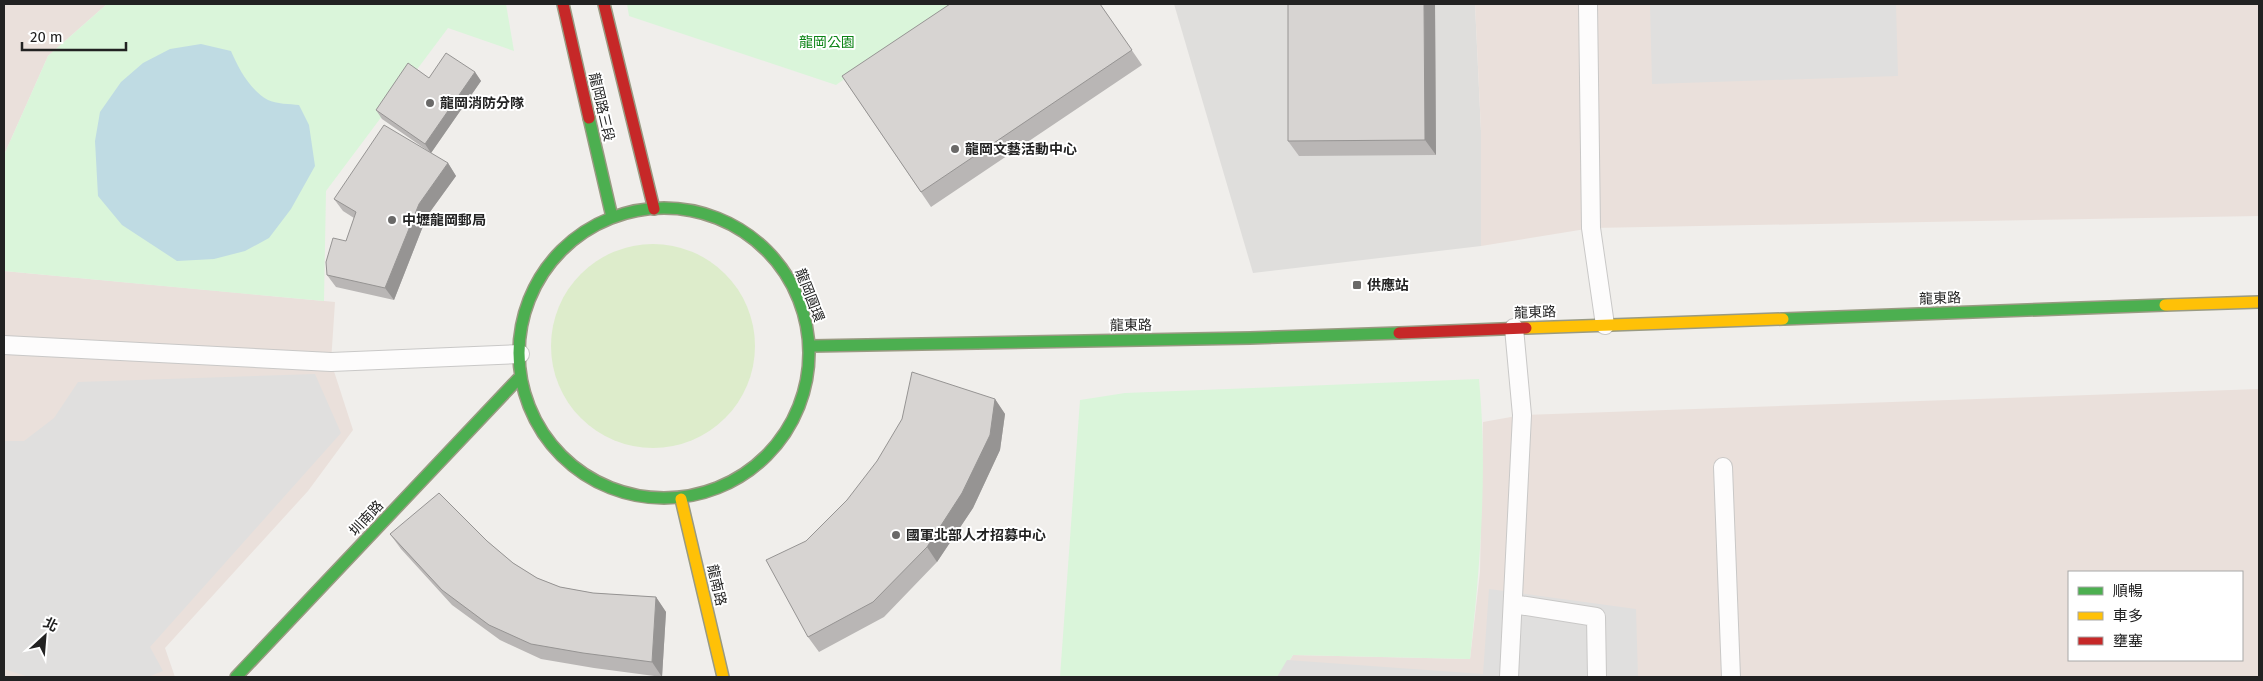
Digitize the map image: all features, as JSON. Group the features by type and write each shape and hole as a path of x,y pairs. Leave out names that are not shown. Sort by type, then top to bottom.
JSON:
{"street":[{"name":"龍岡路三段","path":"563,4 612,216"},
{"name":"龍岡路三段","path":"604,4 654,209"},
{"name":"龍岡圓環","path":"654,209 700,210 741,226 783,267 802,306 812,346 805,393 787,430 762,462 728,481 681,499 643,497 602,485 564,457 538,430 518,379 523,317 539,281 561,248 588,227 612,216 654,209"},
{"name":"龍東路","path":"812,346 1250,338 2259,302"},
{"name":"圳南路","path":"236,677 518,379"},
{"name":"龍南路","path":"681,499 723,677"}],"lane":[{"path":"1588,4 1592,228 1605,325"},
{"path":"1509,677 1522,415 1514,328"},
{"path":"4,346 331,362 520,354"},
{"path":"1723,467 1731,677"},
{"path":"1513,604 1596,616 1597,677"}],"shaded area":[{"path":"4,4 107,4 48,56 4,155"},
{"path":"1174,4 1475,4 1481,131 1481,246 1253,273"},
{"path":"1475,4 2259,4 2259,216 1592,228 1481,246 1481,131"},
{"path":"1650,4 1896,4 1898,76 1652,84"},
{"path":"4,271 335,302 331,362 353,430 308,491 165,648 175,677 4,677"},
{"path":"315,374 341,433 150,647 163,671 148,677 29,677 4,669 4,441 24,441 54,418 78,382"},
{"path":"2259,389 2259,677 1279,677 1293,655 1470,659 1480,572 1483,422 1522,415"},
{"path":"1489,589 1636,609 1638,677 1277,677 1287,660 1483,674"}],"green space":[{"path":"107,4 506,4 514,51 448,28 326,191 324,301 4,271 4,155 48,56"},
{"name":"龍岡公園","path":"627,4 951,4 836,85 629,16"},
{"path":"643,244 663,244 683,248 701,256 718,267 732,281 743,298 751,316 755,346 751,376 743,394 732,411 718,425 701,436 683,444 663,448 643,448 623,444 605,436 588,425 574,411 563,394 555,376 551,356 551,336 555,316 563,298 574,281 588,267 605,256 623,248"},
{"path":"1479,379 1483,449 1482,519 1470,659 1293,655 1279,677 1060,677 1080,400 1125,393"}],"water":[{"path":"201,44 231,51 241,72 250,84 268,100 299,105 309,125 315,166 291,209 269,238 245,251 214,259 177,261 122,225 98,196 95,141 100,112 121,82 143,63 170,49"}],"building":[{"name":"龍岡文藝活動中心","path":"950,4 1100,4 1132,50 921,192 842,76"},
{"path":"1288,4 1424,4 1425,140 1288,141"},
{"name":"龍岡消防分隊","path":"446,53 475,72 425,144 376,110 408,63 429,78"},
{"name":"中壢龍岡郵局","path":"384,125 448,163 419,204 385,288 327,275 326,262 333,238 346,241 356,212 334,199"},
{"name":"國軍北部人才招募中心","path":"912,372 995,399 990,435 962,493 927,547 873,602 808,637 766,560 806,541 847,500 877,461 902,419"},
{"path":"439,493 487,541 513,563 537,578 560,587 593,593 656,597 652,662 531,644 489,625 442,590 390,534"}],"traffic: fast":[{"path":"589,118 612,217"},
{"path":"650,208 678,208 720,219 745,232 767,250 785,272 798,297 809,339 809,353 809,367 798,409 785,434 767,456 745,474 720,487 678,498 650,498 608,487 583,474 561,456 543,434 530,409 519,367 519,339 530,297 543,272 561,250 583,232 608,219 650,208"},
{"path":"1783,319 2165,305"},
{"path":"812,346 1250,338 1399,333"},
{"path":"236,677 518,379"}],"traffic: slow":[{"path":"2165,305 2259,302"},
{"path":"1526,328 1783,319"},
{"path":"681,499 723,677"}],"traffic: jam":[{"path":"563,4 589,118"},
{"path":"604,4 654,209"},
{"path":"1399,333 1526,328"}],"place":[{"name":"龍岡消防分隊","path":"430,103"},
{"name":"龍岡文藝活動中心","path":"955,149"},
{"name":"中壢龍岡郵局","path":"392,220"},
{"name":"供應站","path":"1357,285"},
{"name":"國軍北部人才招募中心","path":"896,535"}]}
